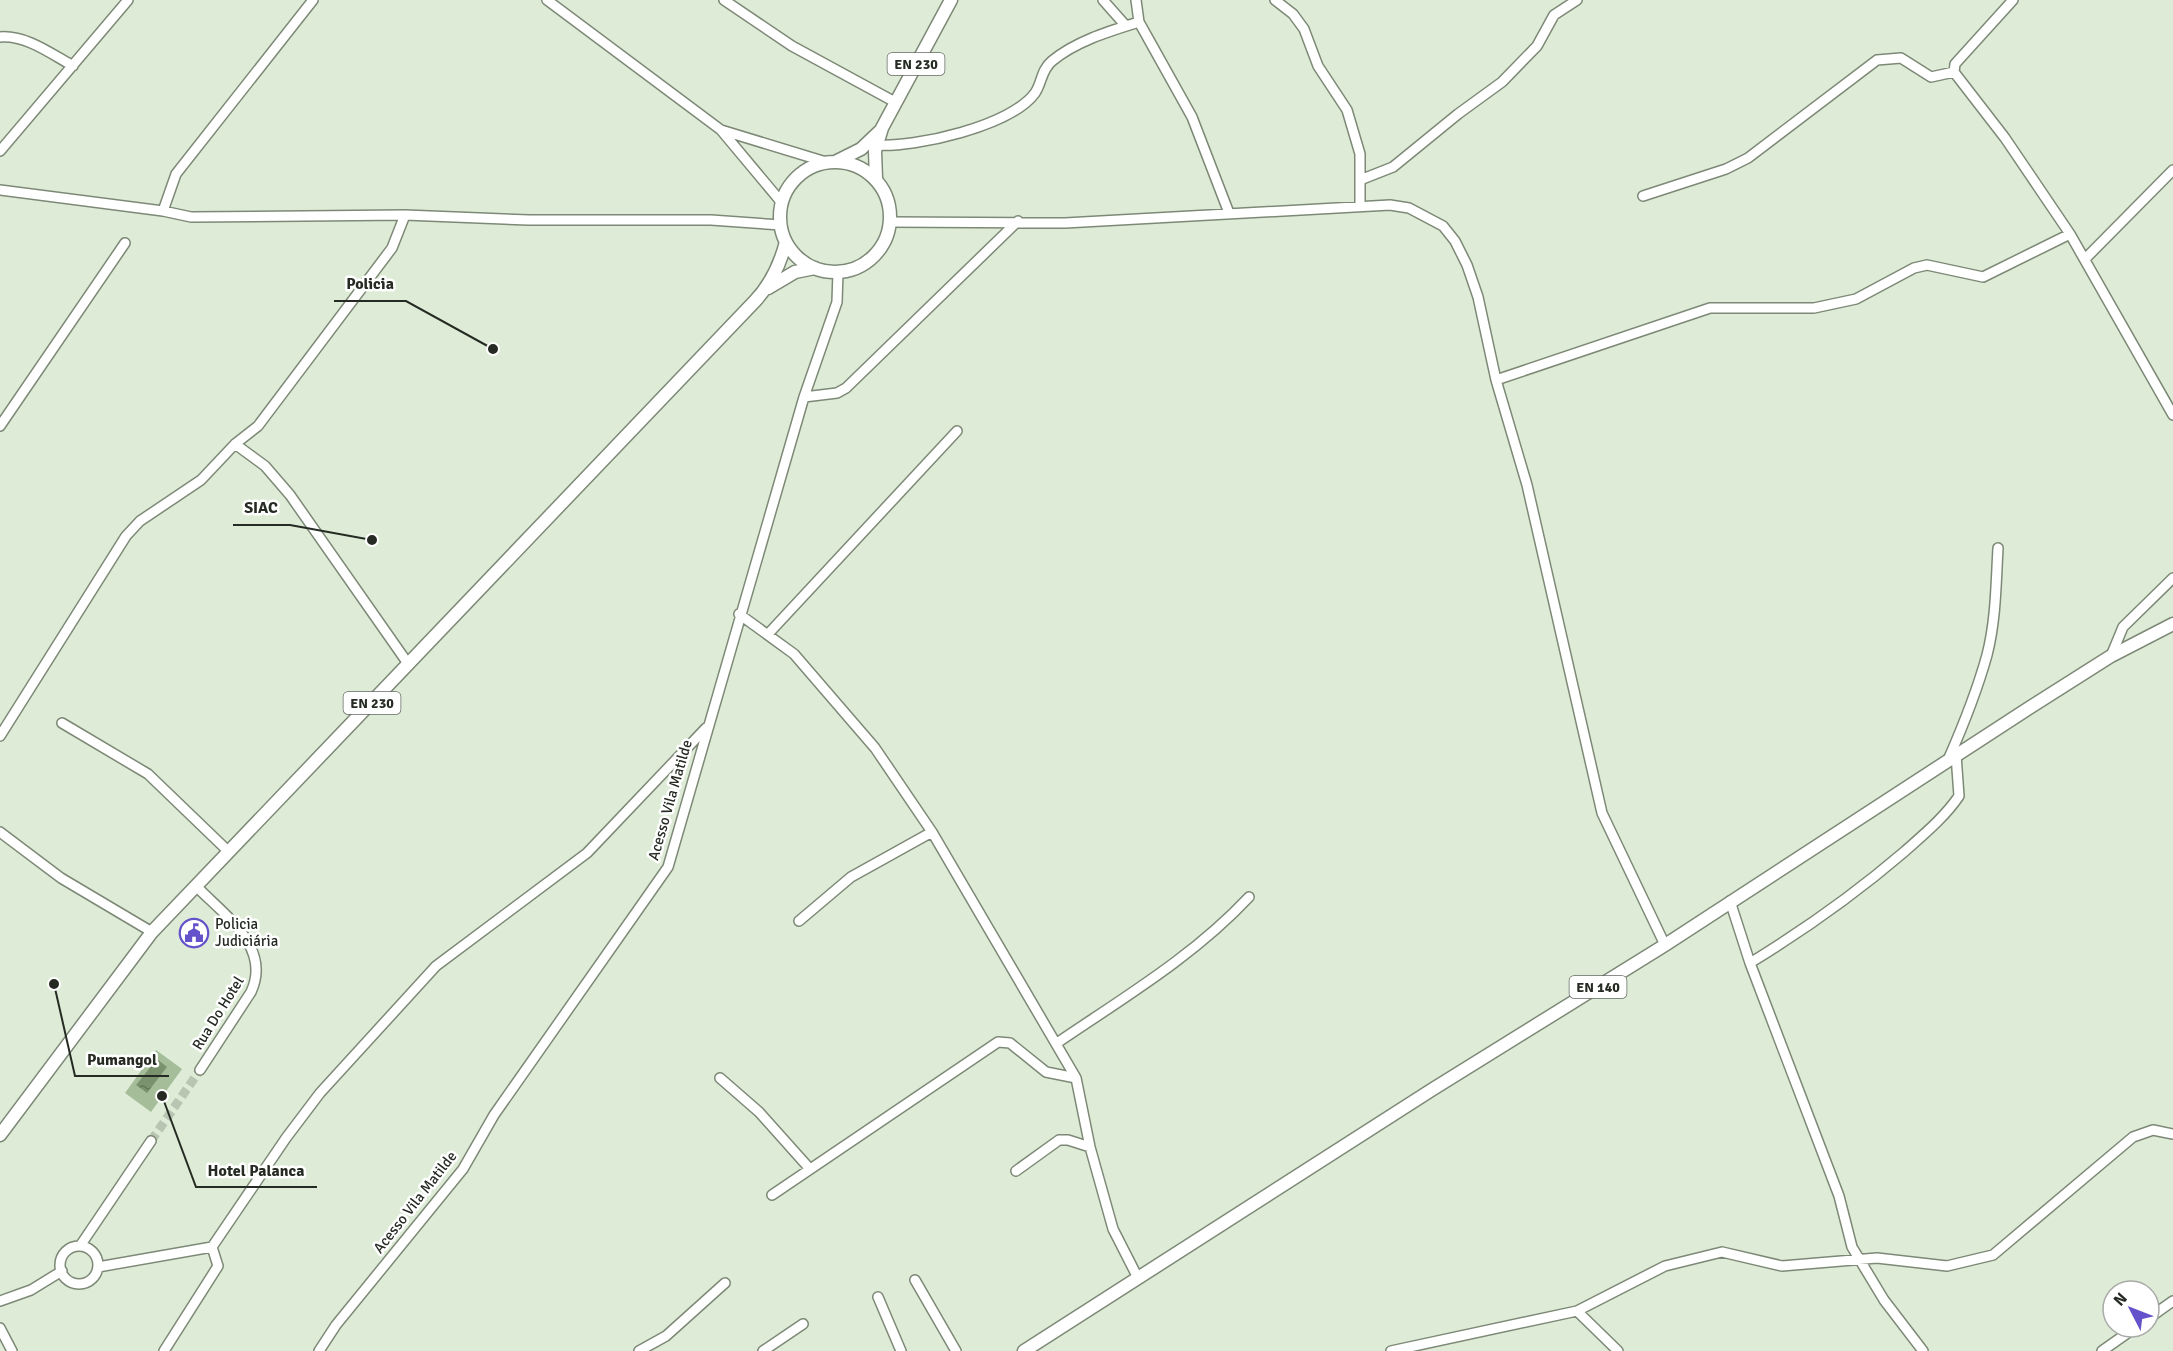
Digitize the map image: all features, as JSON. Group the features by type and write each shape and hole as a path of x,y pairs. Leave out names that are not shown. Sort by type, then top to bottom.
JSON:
{"main road":[{"name":"EN 230","path":"876,179 874,161 876,145 882,128 951,0"},
{"name":"EN 230","path":"830,162 861,149 882,128"},
{"path":"830,162 846,162 864,169 876,179 885,192 890,206 890,222 885,241 872,257 855,268 838,272 815,268 797,257 786,242 781,225 782,203 792,183 807,169 830,162"},
{"name":"EN 230","path":"0,1135 152,932 766,288 782,259 786,242"},
{"name":"EN 230","path":"766,288 795,272 815,268"},
{"name":"EN 140","path":"1024,1351 1433,1089 1665,945 2111,656 2173,624"}],"street":[{"path":"0,152 128,0"},
{"path":"163,211 176,174 313,0"},
{"path":"548,0 721,130 782,203"},
{"path":"724,0 792,46 895,102"},
{"path":"1103,0 1126,26"},
{"path":"1136,0 1139,22 1192,117 1229,213"},
{"path":"1275,0 1293,14 1304,29 1318,66 1347,110 1358,141 1360,205"},
{"path":"1360,180 1402,160 1458,114 1502,82 1537,46 1554,15 1577,0"},
{"path":"2007,2 1955,64 1954,72 2006,138 2070,234 2173,415"},
{"path":"876,145 890,146 928,140 1005,115 1035,92 1041,75 1049,63 1067,50 1139,22"},
{"path":"0,37 11,36 35,44 73,66"},
{"path":"1643,196 1726,169 1748,158 1877,60 1901,58 1931,77 1954,72"},
{"path":"721,130 830,162"},
{"path":"2085,259 2173,170"},
{"path":"0,190 163,211 191,217 405,215 529,220 711,220 781,225"},
{"path":"890,222 1065,223 1360,205 1409,208 1443,226 1455,241 1478,297 1496,380 1527,485 1602,813 1665,945"},
{"path":"0,736 126,536 140,521 201,480 266,416 392,248 405,215"},
{"path":"804,397 837,393 846,388 1018,221"},
{"path":"1496,380 1710,308 1814,308 1856,299 1914,268 1927,265 1983,277 2070,234"},
{"path":"0,426 125,243"},
{"name":"Acesso Vila Matilde","path":"319,1351 336,1325 463,1168 500,1105 668,867 739,614 804,397 837,302 838,272"},
{"path":"769,633 957,431"},
{"path":"235,444 265,466 290,495 409,665"},
{"path":"1750,963 1810,927 1870,881 1944,815 1959,796 1952,758 1987,653 1995,609 1998,548"},
{"path":"2111,656 2123,627 2173,578"},
{"path":"739,614 769,633 794,654 875,748 932,832 1076,1078 1090,1147 1113,1229 1138,1278"},
{"path":"62,723 148,774 229,852"},
{"path":"98,1268 212,1247 286,1138 320,1093 436,966 587,853 707,727"},
{"path":"0,832 61,878 152,932"},
{"path":"799,921 841,885 932,832"},
{"name":"Rua Do Hotel","path":"196,886 243,933 258,966 257,978 251,992 200,1070"},
{"path":"1057,1043 1176,961 1222,926 1249,897"},
{"path":"1730,901 1750,963 1839,1196 1858,1261 1923,1351"},
{"path":"772,1196 998,1042 1010,1043 1046,1072 1076,1078"},
{"path":"720,1078 759,1112 810,1168"},
{"path":"1391,1351 1409,1349 1577,1311 1665,1266 1695,1256 1722,1252 1782,1266 1877,1258 1947,1266 1993,1255 2133,1137 2153,1130 2173,1134"},
{"path":"1016,1171 1059,1140 1068,1140 1090,1147"},
{"path":"80,1246 92,1251 97,1259 98,1268 91,1279 79,1284 70,1281 62,1271 61,1262 64,1254 80,1246 151,1141"},
{"path":"164,1351 218,1266 212,1247"},
{"path":"0,1301 31,1290 62,1271"},
{"path":"915,1280 956,1351"},
{"path":"639,1351 666,1336 724,1283"},
{"path":"878,1297 902,1351"},
{"path":"1577,1311 1618,1351"},
{"path":"763,1351 803,1324"},
{"path":"0,1328 12,1351"},
{"path":"2102,1351 2119,1339"}],"shaded area":[{"path":"156,1050 182,1069 151,1112 125,1093"}],"water":[{"path":"157,1059 167,1067 147,1093 136,1085"}],"tunnel":[{"path":"151,1141 200,1070"}],"place":[{"name":"Policia","path":"493,349"},
{"name":"SIAC","path":"372,540"},
{"name":"Policia Judiciária","path":"194,933"},
{"name":"Pumangol","path":"54,984"},
{"name":"Hotel Palanca","path":"162,1096"}]}
